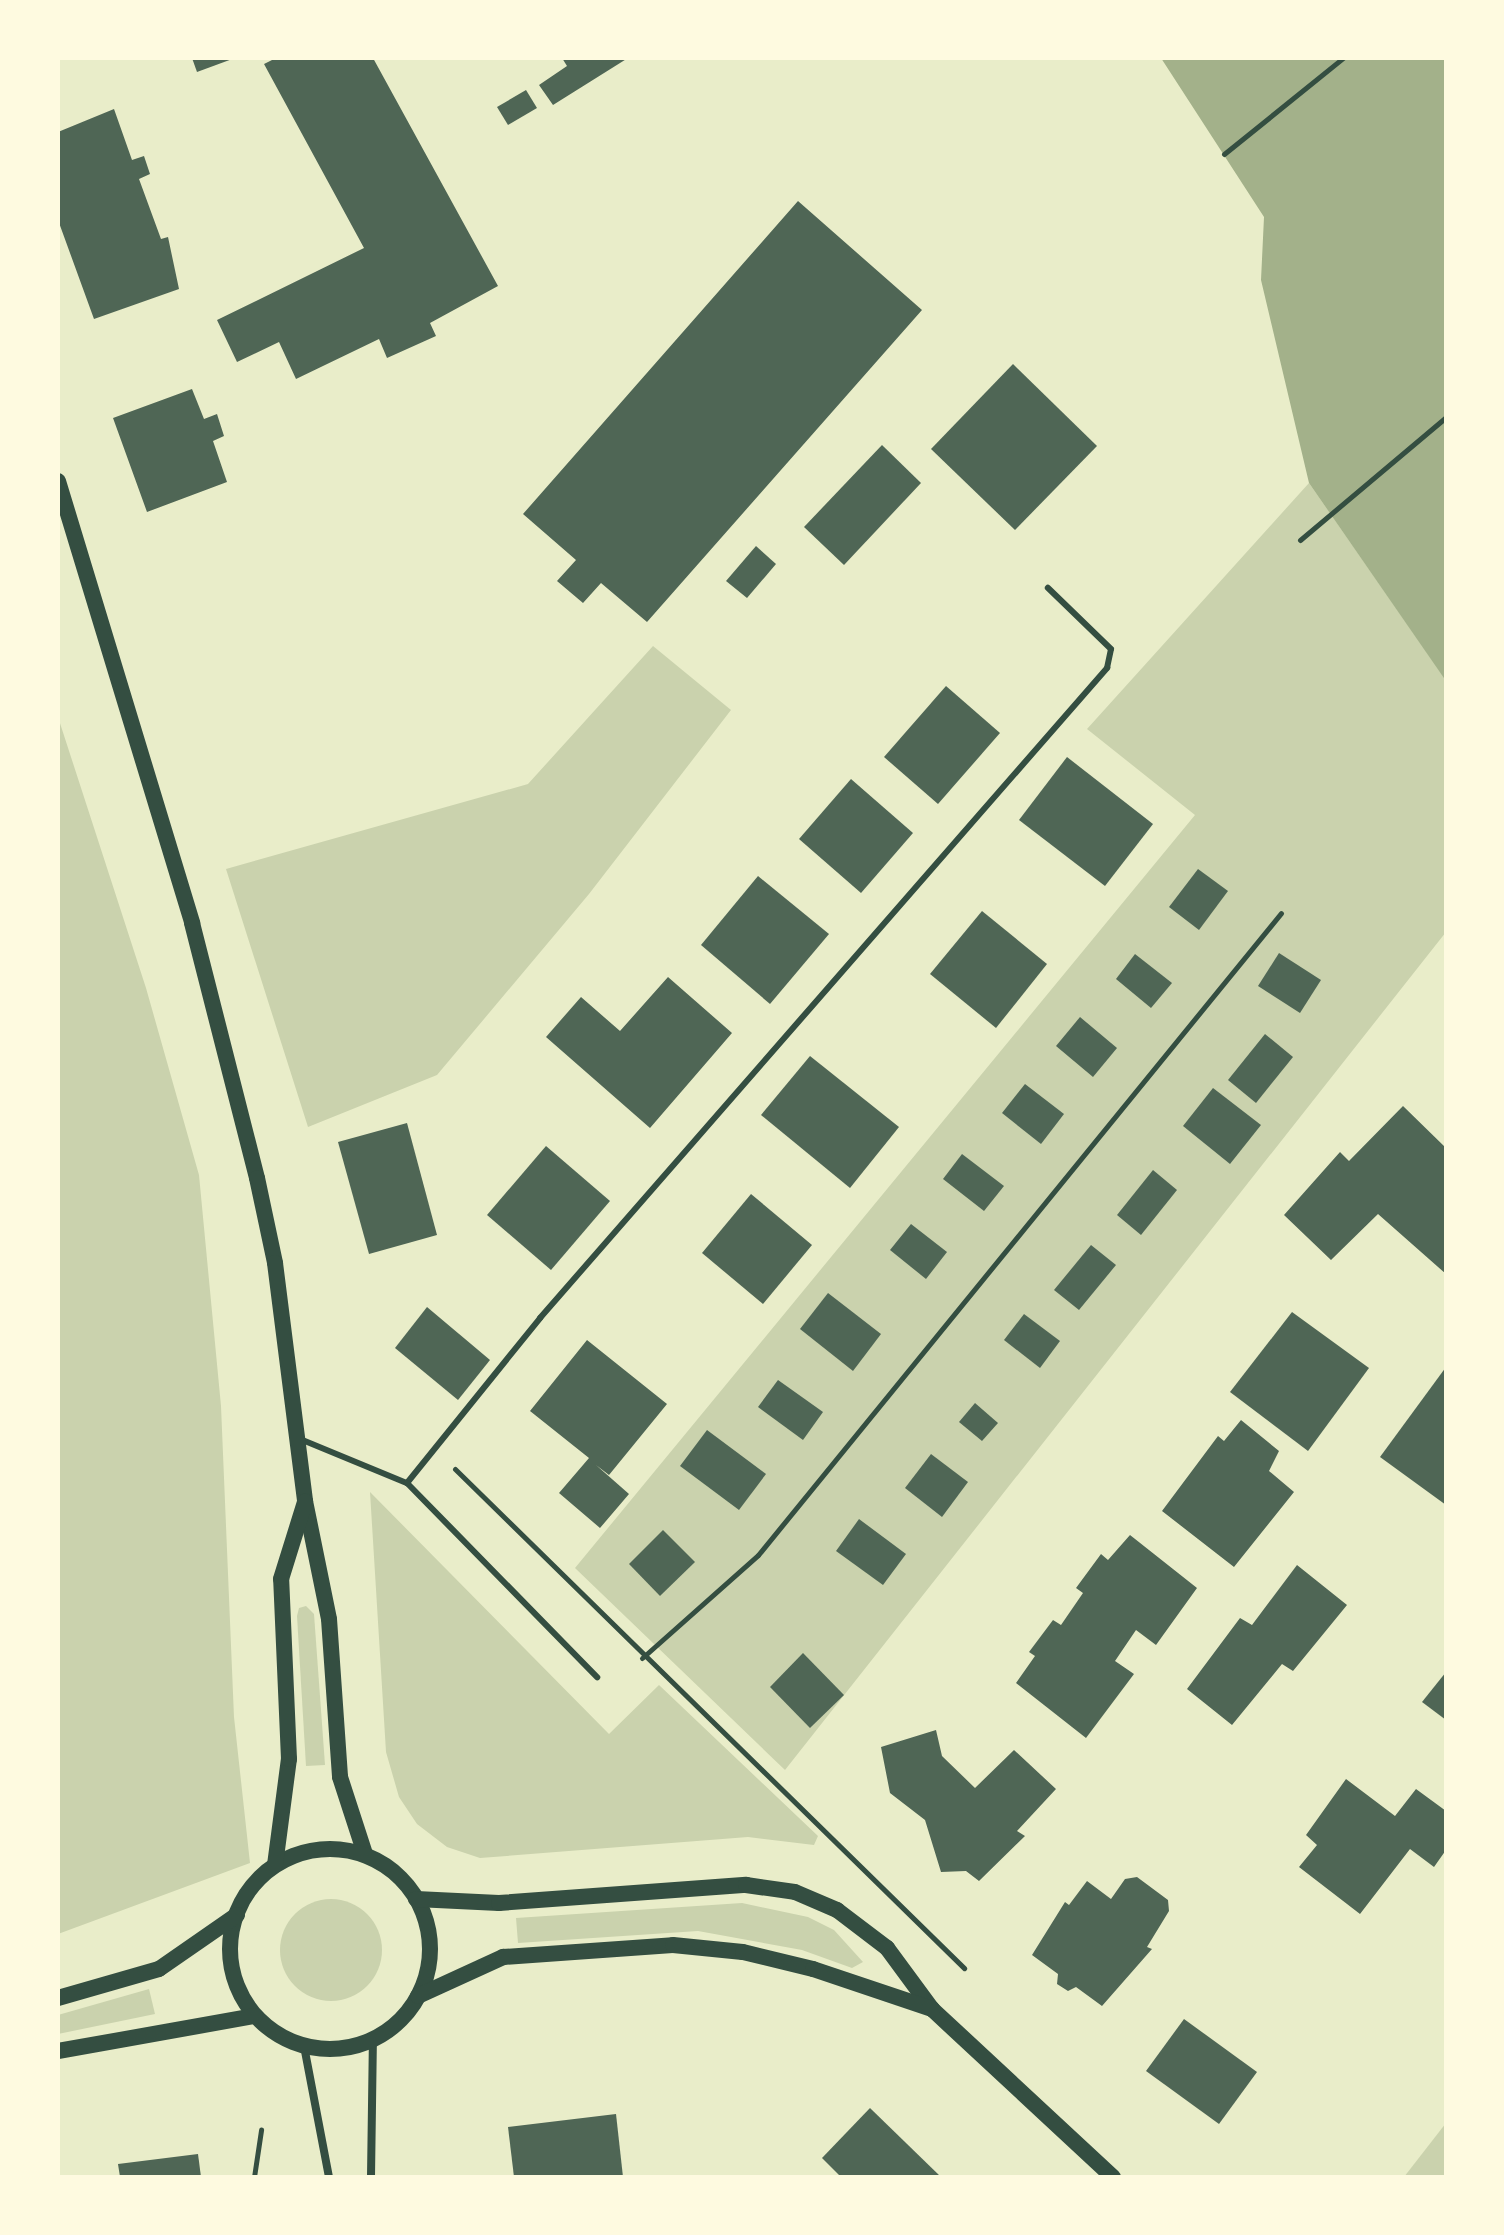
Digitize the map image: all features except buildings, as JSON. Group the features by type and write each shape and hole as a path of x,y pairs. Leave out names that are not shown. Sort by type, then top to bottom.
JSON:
{"main road":[{"path":"58,481 192,923 257,1178 275,1263 300,1439 305,1501 329,1619 340,1777 365,1854"},
{"path":"275,1865 289,1759 281,1579 305,1501"},
{"path":"314,1849 365,1854 394,1872 424,1914 429,1952 418,1996 402,2019 373,2040 321,2050 304,2046 255,2016 233,1976 230,1942 237,1915 251,1887 275,1865 314,1849"},
{"path":"416,1899 499,1903 746,1885 795,1892 837,1910 887,1948 932,2009 1113,2177"},
{"path":"58,1998 159,1969 237,1915"},
{"path":"418,1996 503,1957 673,1945 743,1952 813,1969 932,2009"},
{"path":"58,2051 255,2016"}],"street":[{"path":"371,2177 373,2040"},
{"path":"304,2046 329,2177"}],"lane":[{"path":"407,1483 540,1318 1107,668 1111,649 1048,588"},
{"path":"300,1439 407,1483 597,1677"}],"path":[{"path":"1224,154 1343,58"},
{"path":"1300,540 1446,417"},
{"path":"642,1658 758,1555 1281,913"},
{"path":"434,1449 642,1658 964,1968"},
{"path":"254,2177 261,2130"}],"shaded area":[{"path":"1161,58 1446,58 1446,681 1309,483 1261,280 1264,217"},
{"path":"1309,483 1446,680 1446,932 785,1770 575,1568 1195,815 1087,729"},
{"path":"653,646 731,710 589,894 437,1075 308,1127 226,869 528,784"},
{"path":"58,717 146,988 199,1175 221,1406 234,1717 250,1863 58,1934"},
{"path":"370,1492 609,1734 659,1685 818,1836 814,1845 748,1837 480,1858 447,1847 417,1824 399,1797 386,1752"},
{"path":"306,1606 314,1614 325,1765 306,1766 297,1616 299,1608"},
{"path":"331,1899 350,1903 367,1914 378,1931 382,1950 378,1969 367,1986 350,1997 331,2001 312,1997 295,1986 284,1969 280,1950 284,1931 295,1914 312,1903"},
{"path":"742,1903 808,1917 834,1930 863,1962 852,1968 802,1950 698,1931 518,1943 516,1918"},
{"path":"149,1989 155,2014 58,2034 58,2015"},
{"path":"1446,2123 1446,2177 1404,2177"}]}
